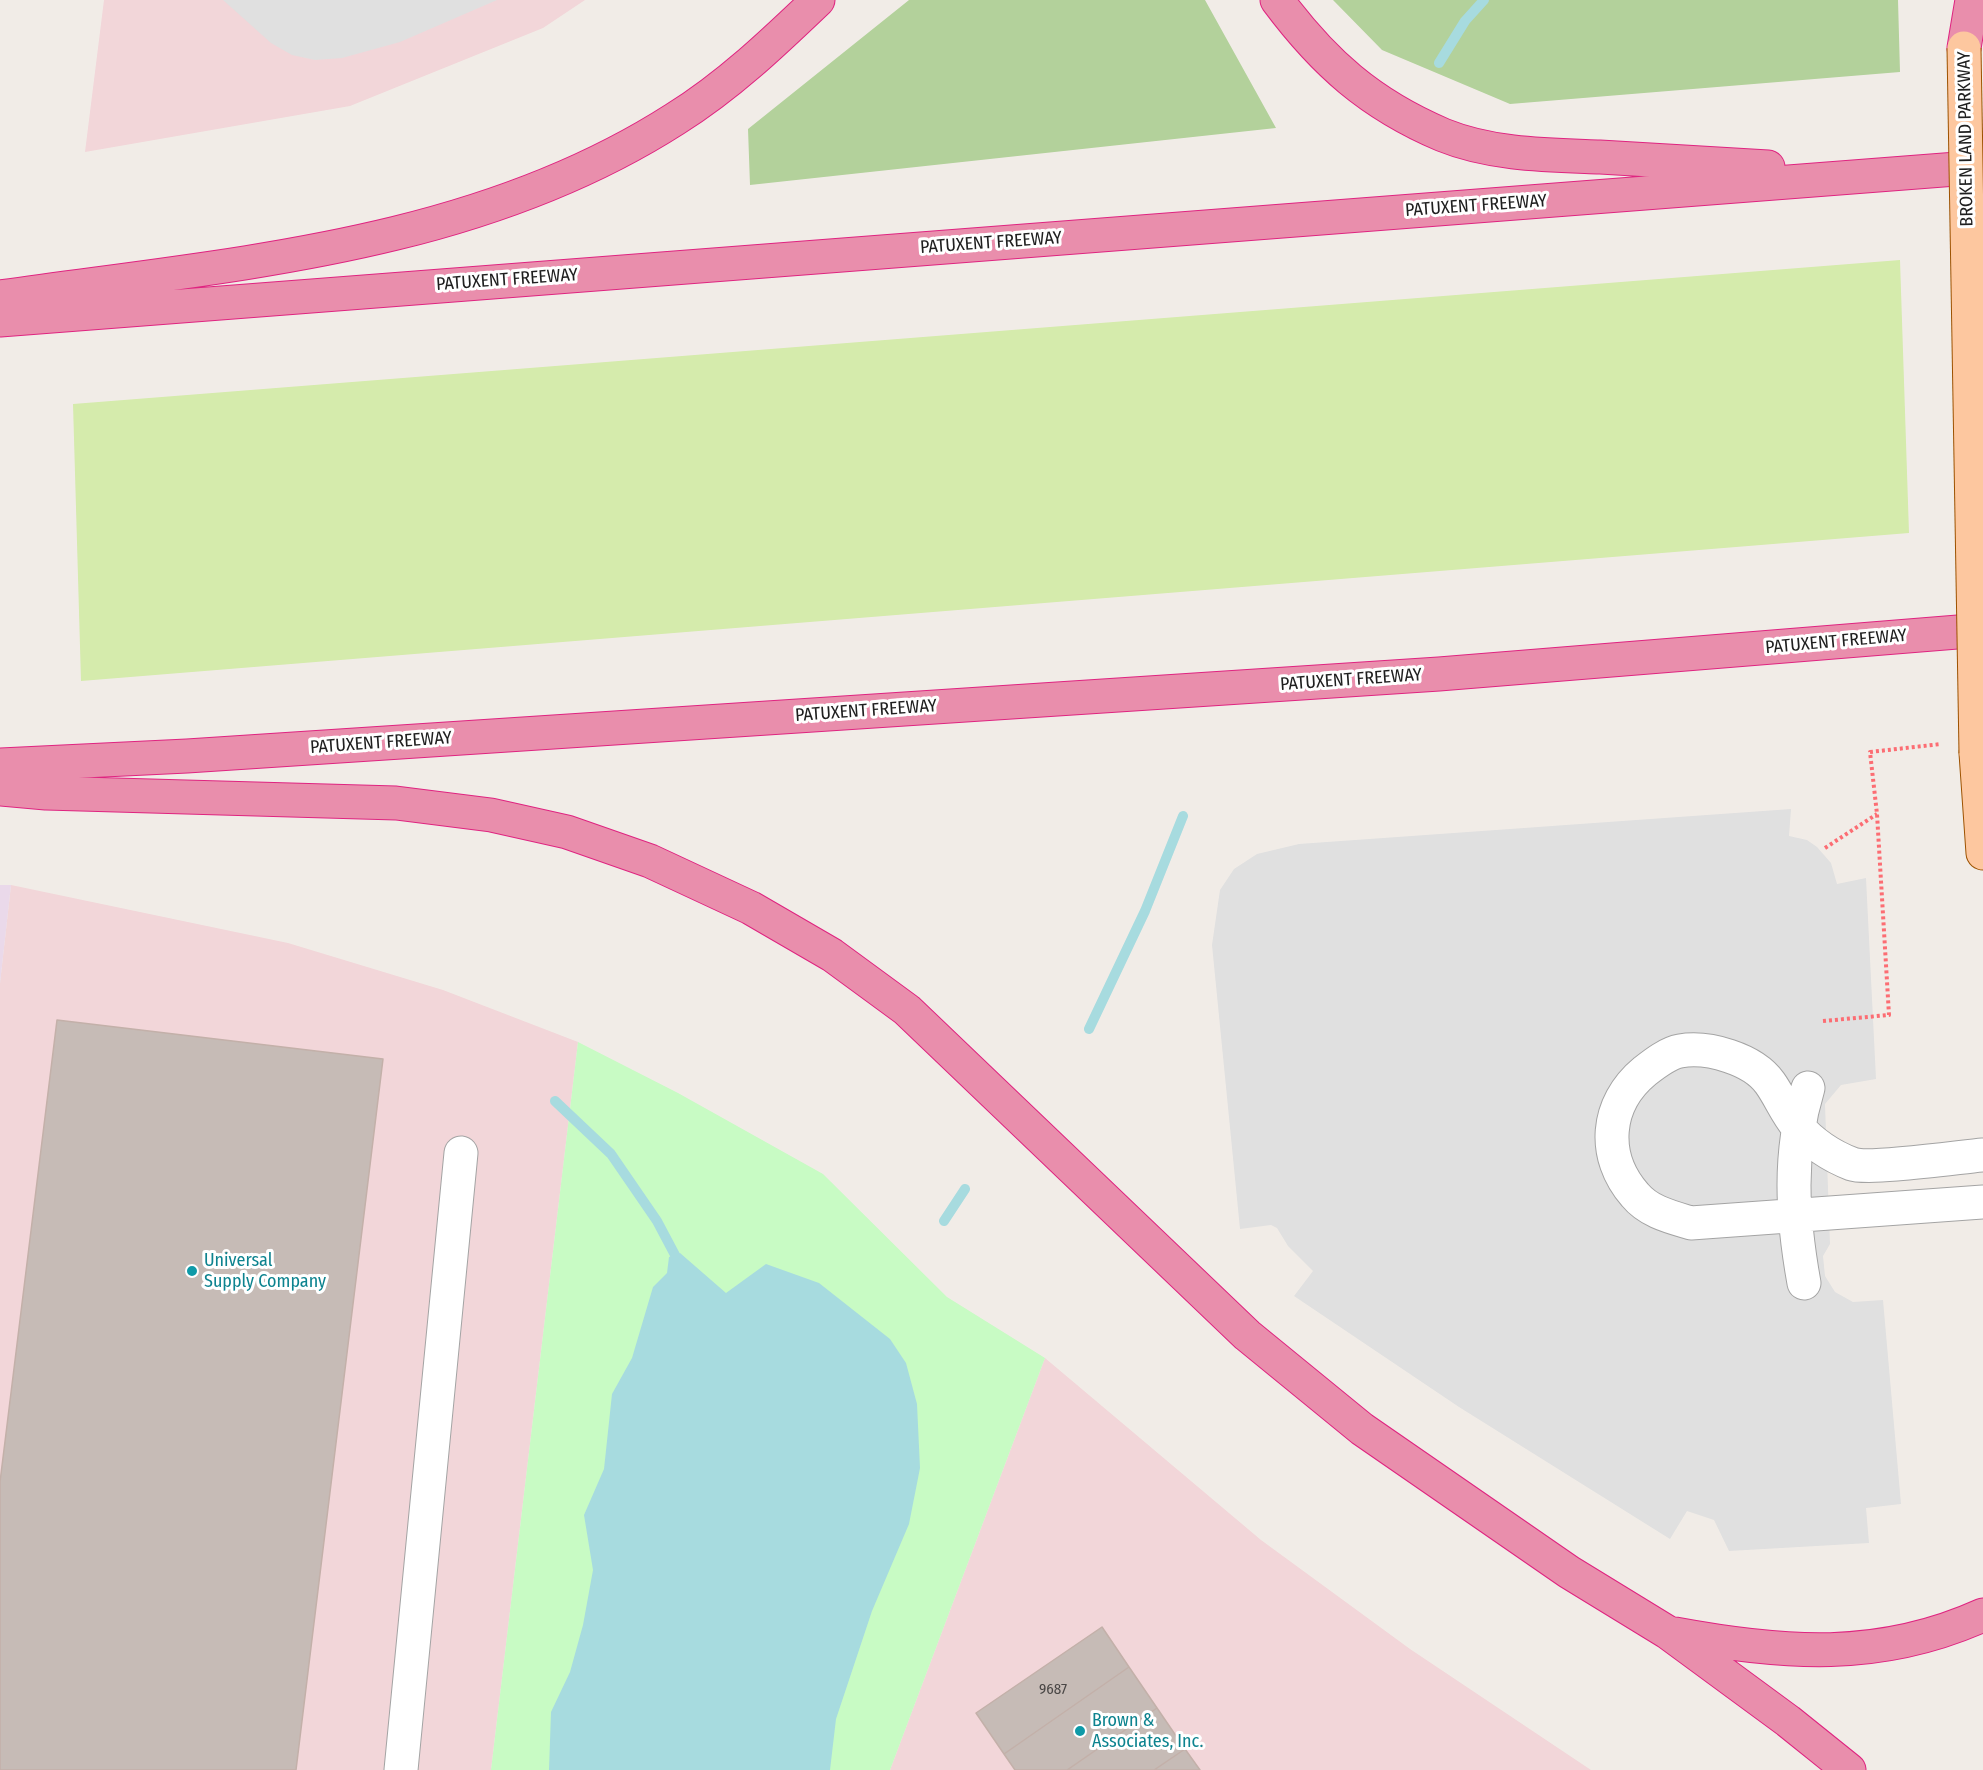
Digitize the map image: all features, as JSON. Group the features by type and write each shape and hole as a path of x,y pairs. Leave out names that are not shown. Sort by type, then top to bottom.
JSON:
{"highway":[{"path":"0,297 292,255 387,237 492,207 596,164 676,119 757,58 818,0"},
{"path":"1277,0 1306,40 1340,73 1389,108 1445,135 1497,149 1558,155 1901,174"},
{"path":"1957,0 1964,48"},
{"path":"1964,48 1972,0"},
{"name":"PATUXENT FREEWAY","path":"0,320 1983,167"},
{"name":"PATUXENT FREEWAY","path":"0,765 187,756 1427,675 1983,630"},
{"path":"0,789 46,793 396,803 491,815 567,832 650,861 752,908 832,955 907,1010 1247,1335 1362,1429 1560,1566 1667,1632 1788,1721 1849,1770"},
{"path":"1667,1632 1743,1647 1833,1652 1921,1635 1983,1615"}],"main road":[{"name":"BROKEN LAND PARKWAY","path":"1964,48 1963,748 1983,853"}],"street":[{"name":"BROKEN LAND PARKWAY","path":"1964,48 1966,0"},
{"path":"1983,1155 1856,1165 1827,1154 1797,1126 1769,1081 1746,1064 1716,1052 1679,1051 1654,1063 1632,1082 1614,1109 1612,1140 1617,1170 1635,1196 1658,1213 1691,1223 1983,1202"},
{"path":"1804,1283 1793,1215 1797,1126 1808,1088"},
{"path":"401,1770 461,1153"}],"path":[{"path":"1823,1021 1889,1015 1877,814 1870,752 1963,748"},
{"path":"1825,848 1877,814"}],"shaded area":[{"path":"104,0 585,0 543,28 350,106 85,152"},
{"path":"223,0 497,0 400,42 342,58 315,60 292,55 271,43"},
{"path":"1791,809 1789,836 1807,840 1817,847 1831,863 1837,884 1866,878 1876,1079 1841,1085 1825,1104 1830,1244 1823,1256 1825,1276 1835,1292 1853,1302 1883,1300 1901,1504 1866,1508 1869,1543 1729,1551 1714,1520 1687,1511 1670,1539 1459,1407 1294,1296 1313,1271 1288,1246 1277,1228 1271,1225 1240,1229 1212,945 1220,890 1234,869 1257,854 1299,844"},
{"path":"0,885 11,885 0,983"},
{"path":"11,885 288,943 443,990 578,1042 491,1770 0,1770 0,983"},
{"path":"1045,1358 1261,1540 1410,1649 1591,1770 890,1770"}],"green space":[{"path":"909,0 1205,0 1276,128 750,185 748,129"},
{"path":"1333,0 1898,0 1900,72 1510,104 1382,50"},
{"path":"1900,260 1909,533 81,681 73,404"},
{"path":"578,1042 678,1093 823,1174 947,1297 1045,1358 890,1770 491,1770"}],"water":[{"path":"680,1253 726,1293 766,1264 819,1283 890,1339 906,1363 917,1404 920,1468 909,1524 872,1611 836,1719 830,1770 549,1770 551,1712 570,1672 583,1625 593,1570 584,1515 604,1469 612,1394 632,1358 653,1287 667,1273 669,1257"}],"building":[{"name":"Universal Supply Company","path":"57,1020 383,1059 296,1770 0,1770 0,1482"},
{"path":"1102,1627 1129,1667 1004,1754 976,1713"},
{"name":"Brown & Associates, Inc.","path":"1129,1667 1157,1708 1067,1770 1015,1770 1004,1754"},
{"path":"1157,1708 1185,1749 1154,1770 1067,1770"},
{"path":"1185,1749 1200,1770 1154,1770"}],"waterway":[{"path":"1439,63 1465,21 1484,0"},
{"path":"1089,1029 1145,911 1183,816"},
{"path":"555,1101 611,1154 657,1221 675,1255"},
{"path":"944,1221 965,1189"}],"place":[{"name":"Universal Supply Company","path":"192,1271"},
{"name":"Brown & Associates, Inc.","path":"1080,1731"}]}
